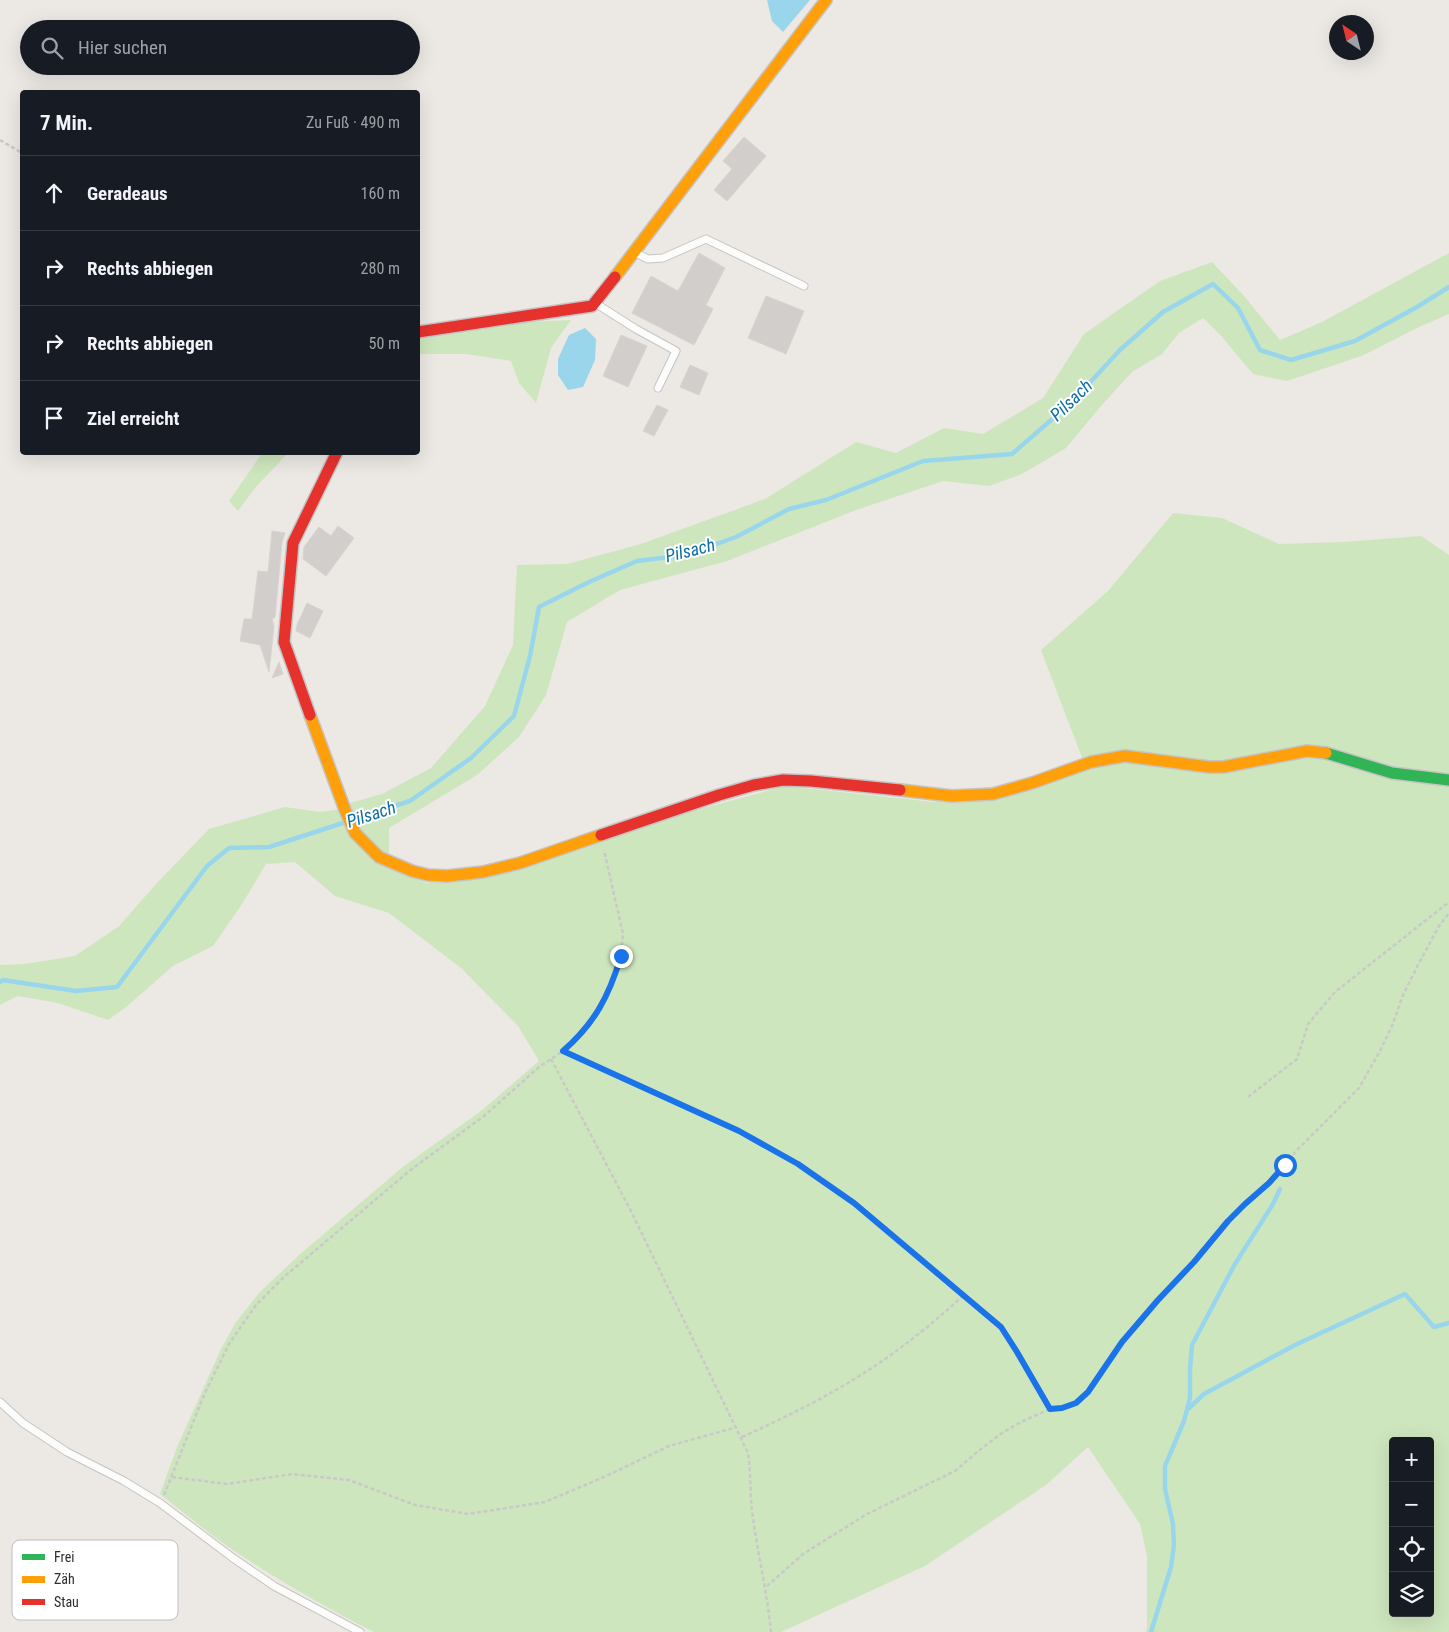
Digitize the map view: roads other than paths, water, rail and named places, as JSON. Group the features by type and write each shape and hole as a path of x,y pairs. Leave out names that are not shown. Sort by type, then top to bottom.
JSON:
{"street":[{"path":"420,332 592,306 826,0"},
{"path":"336,455 293,543 284,642 355,833 379,857 412,871 428,875 448,876 483,872 520,863 719,795 754,785 783,780 811,781 952,796 993,794 1032,783 1091,762 1115,757 1125,756 1209,767 1223,767 1307,751 1324,752 1392,774 1449,780"}],"lane":[{"path":"634,252 648,259 663,258 706,239 804,286"},
{"path":"595,303 636,330 676,351 658,388"},
{"path":"0,1402 23,1423 67,1452 124,1481 160,1503 274,1586 360,1632"}],"water":[{"path":"767,0 810,0 783,32 772,21"},
{"path":"585,328 596,339 595,360 583,387 568,390 558,375 558,359 569,335"}],"waterway":[{"name":"Pilsach","path":"353,819 410,801 471,758 514,716 530,656 539,607 589,582 637,561 686,555 736,537 789,509 826,500 923,461 1012,454 1072,402 1120,350 1163,312 1213,284 1238,308 1260,350 1291,360 1355,341 1449,287"},
{"name":"Pilsach","path":"0,982 3,980 76,991 117,987 207,866 229,848 269,847 346,822"},
{"path":"1151,1632 1171,1567 1174,1545 1173,1524 1165,1489 1165,1466 1184,1421 1190,1398 1192,1345 1235,1264 1273,1204 1280,1189"},
{"path":"1188,1409 1204,1394 1295,1345 1405,1294 1434,1327 1449,1323"}]}
